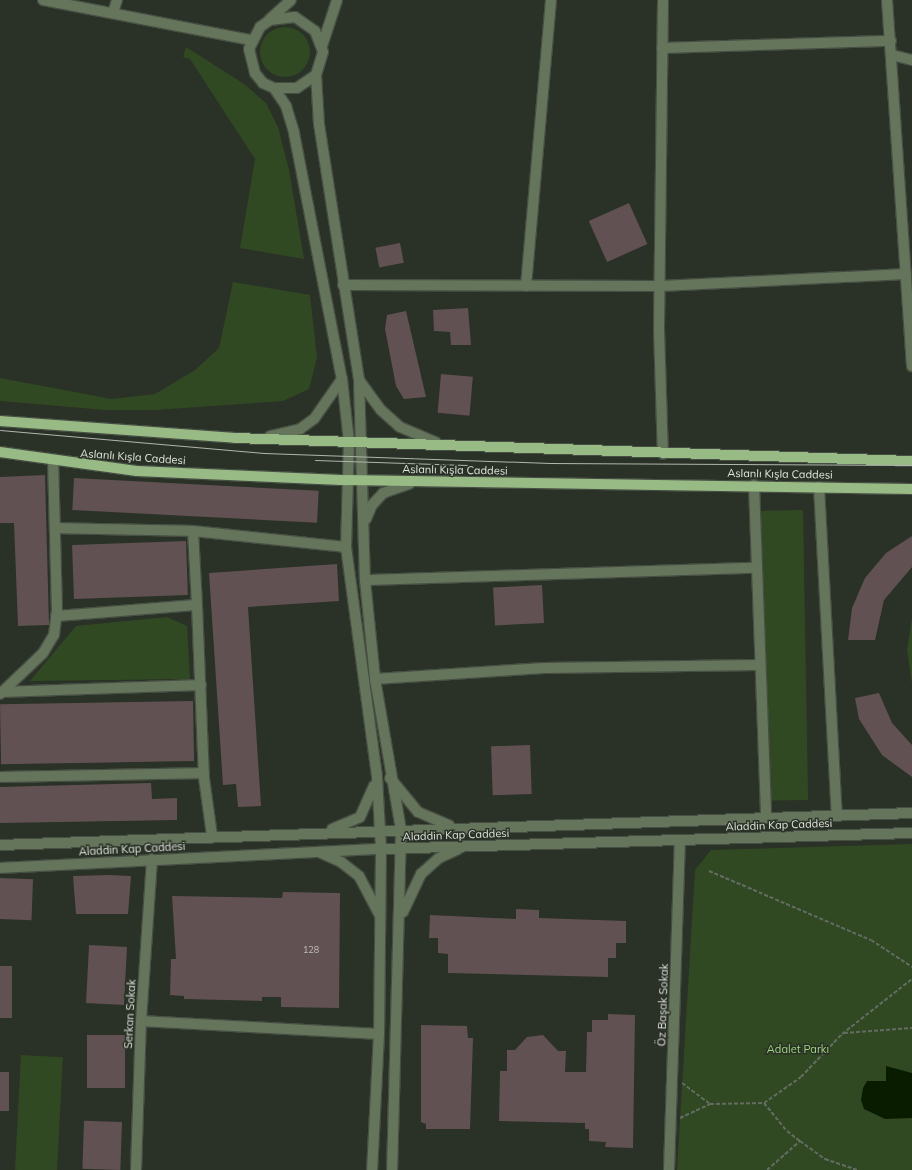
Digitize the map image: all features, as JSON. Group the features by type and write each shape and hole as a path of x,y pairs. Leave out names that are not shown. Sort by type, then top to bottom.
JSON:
{"main road":[{"name":"Aslanlı Kışla Caddesi","path":"0,421 235,438 349,441 663,454 912,461"},
{"name":"Aslanlı Kışla Caddesi","path":"0,452 53,462 137,471 347,480 754,485 912,489"}],"street":[{"path":"43,0 252,40"},
{"path":"113,13 117,0"},
{"path":"291,0 270,20 260,27 252,40 250,62 255,73 274,88 286,106 294,133 342,380 349,441 346,547 377,777 381,849 379,1034 372,1170"},
{"path":"337,0 322,46 321,64 316,75 323,170 359,380 364,442 363,480 365,580 375,679 389,776 400,830 400,922 392,1170"},
{"path":"526,286 551,0"},
{"path":"662,0 661,286 663,454"},
{"path":"887,0 892,55 912,366"},
{"path":"270,20 295,17 306,22 315,31 322,46"},
{"path":"662,48 891,41"},
{"path":"892,55 912,60"},
{"path":"274,88 297,88 316,75"},
{"path":"343,286 661,286 906,274"},
{"path":"235,438 282,435 300,429 322,409 342,380"},
{"path":"359,380 381,410 400,427 424,440 448,445"},
{"path":"1,693 43,653 54,635 56,616 53,462"},
{"path":"364,525 372,505 383,493 396,486 423,482"},
{"path":"754,485 758,665 766,818"},
{"path":"819,487 837,816"},
{"path":"55,528 193,531 346,547"},
{"path":"193,531 204,773 212,836"},
{"path":"365,580 757,568"},
{"path":"56,616 197,605"},
{"path":"375,679 544,668 758,665"},
{"path":"1,693 200,685"},
{"path":"0,777 204,773"},
{"path":"389,776 418,812 436,822 462,828"},
{"path":"316,833 341,826 360,816 371,799 377,777"},
{"name":"Aladdin Kap Caddesi","path":"0,845 380,830 912,814"},
{"name":"Aladdin Kap Caddesi","path":"0,868 152,859 381,849 912,833"},
{"name":"Öz Başak Sokak","path":"669,1170 672,1121 680,840"},
{"path":"400,922 421,874 439,858 462,847"},
{"path":"317,852 341,862 359,876 373,897 381,922"},
{"name":"Serkan Sokak","path":"136,1170 141,1021 152,859"},
{"path":"141,1021 379,1034"}],"path":[{"path":"709,871 871,940 912,967"},
{"path":"672,1121 710,1104 764,1103 801,1077 842,1034 912,979"},
{"path":"842,1034 912,1028"},
{"path":"673,1076 710,1104"},
{"path":"764,1103 787,1131 800,1141 825,1159 857,1170"},
{"path":"767,1170 800,1141"}],"green space":[{"path":"285,27 294,29 305,38 310,52 308,61 299,72 285,77 276,75 265,66 260,52 262,43 271,32"},
{"path":"186,47 244,84 266,103 278,127 289,170 304,259 240,248 255,159 190,59 183,57"},
{"path":"233,282 310,295 317,358 309,389 283,401 155,410 105,410 0,401 0,378 112,399 155,394 195,370 219,348"},
{"path":"803,510 808,800 764,801 759,511"},
{"path":"167,617 187,626 190,679 30,681 76,626"},
{"path":"912,618 912,684 907,650"},
{"name":"Adalet Parkı","path":"912,844 912,1170 677,1170 695,870 711,850"},
{"path":"21,1055 63,1057 57,1170 15,1170"}],"shaded area":[{"path":"886,1066 912,1073 912,1118 885,1119 864,1109 861,1100 863,1088 867,1081 886,1081"}],"building":[{"path":"629,203 647,244 607,262 589,221"},
{"path":"400,243 404,263 379,267 375,248"},
{"path":"468,308 471,345 451,345 450,332 434,331 433,310"},
{"path":"406,311 426,397 404,399 396,386 385,329 387,315"},
{"path":"441,374 473,377 469,416 438,413"},
{"path":"45,475 49,625 18,626 14,523 0,523 0,477"},
{"path":"74,478 319,491 317,523 72,510"},
{"path":"912,536 912,567 884,600 875,640 848,640 852,608 865,578 886,553"},
{"path":"186,541 188,595 74,599 72,545"},
{"path":"337,564 339,601 248,607 261,806 238,807 236,784 223,785 209,573"},
{"path":"542,585 544,623 495,626 493,588"},
{"path":"879,693 892,723 912,745 912,777 882,755 859,719 855,698"},
{"path":"193,701 194,761 1,764 0,704"},
{"path":"530,745 532,794 493,795 491,746"},
{"path":"151,783 152,799 177,798 177,820 0,823 0,787"},
{"path":"73,876 131,876 128,914 76,914"},
{"path":"0,878 33,879 32,920 0,919"},
{"path":"283,892 340,893 339,1008 281,1007 281,997 262,997 262,1001 184,999 184,996 170,995 171,959 176,959 172,896 282,898"},
{"path":"516,909 539,910 539,918 626,921 626,943 616,943 616,958 608,958 608,977 448,973 448,954 438,953 438,938 429,938 430,915 516,919"},
{"path":"89,945 127,947 124,1005 86,1003"},
{"path":"0,966 12,966 12,1018 0,1018"},
{"path":"608,1014 635,1015 633,1148 605,1147 606,1142 589,1141 589,1129 585,1129 585,1123 499,1121 500,1071 507,1071 507,1050 515,1050 527,1037 543,1035 558,1051 566,1051 565,1072 586,1072 587,1032 592,1032 592,1020 608,1020"},
{"path":"421,1025 467,1026 468,1038 473,1038 470,1129 426,1129 426,1124 421,1122"},
{"path":"87,1035 125,1035 125,1088 87,1088"},
{"path":"0,1072 9,1072 9,1111 0,1111"},
{"path":"84,1121 122,1122 120,1170 82,1169"}],"tram line":[{"path":"0,430 264,453 550,463 912,465"},
{"path":"315,460 467,465"}]}
